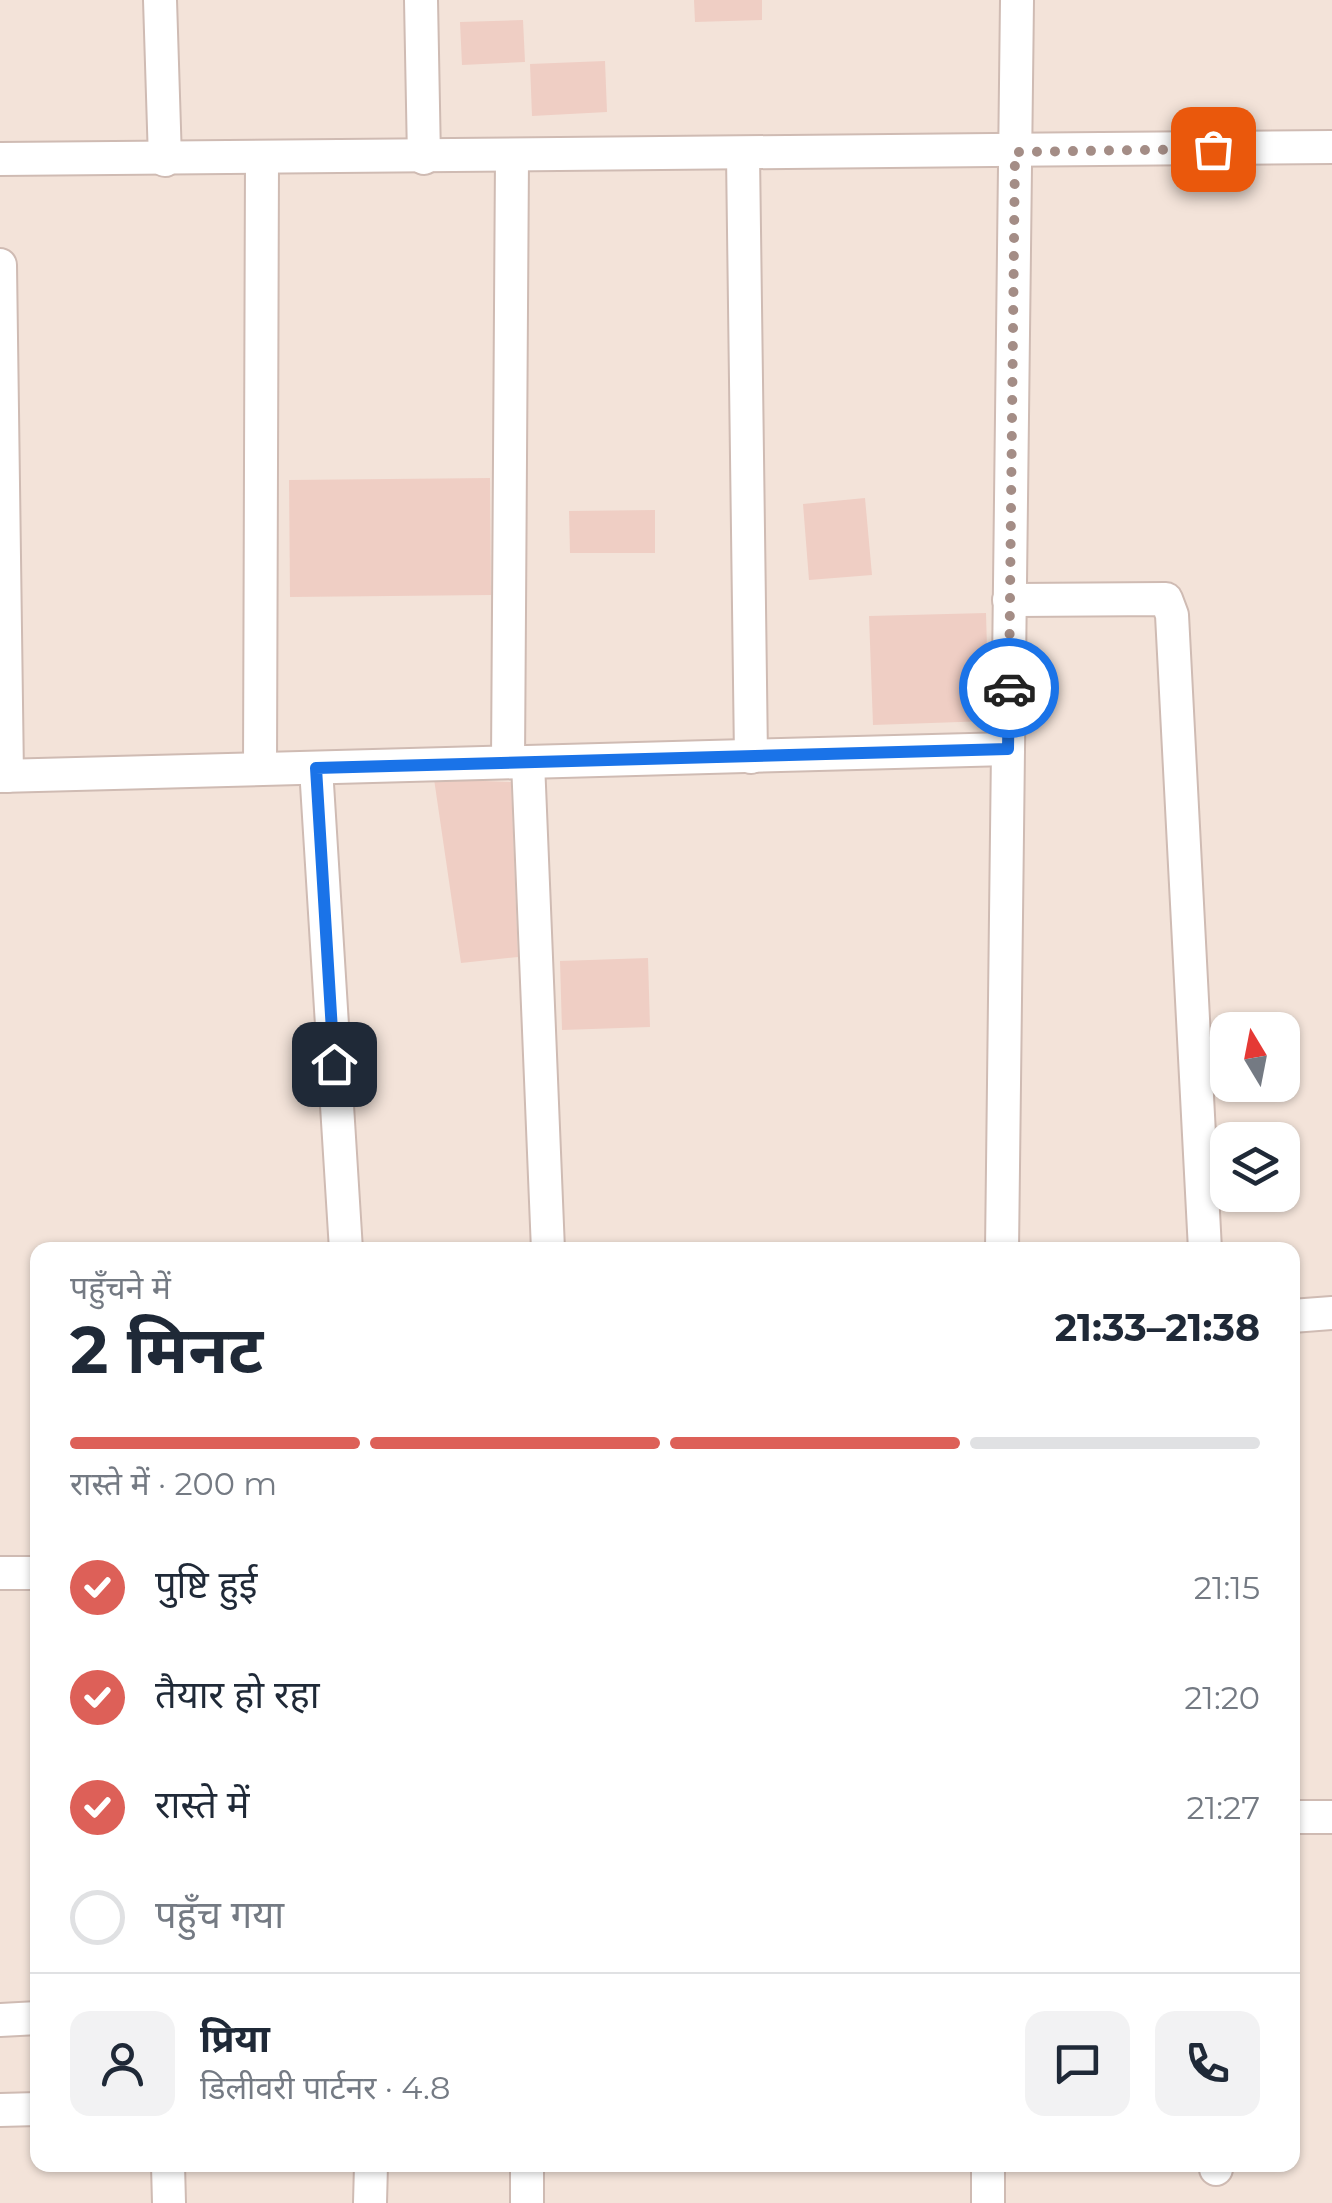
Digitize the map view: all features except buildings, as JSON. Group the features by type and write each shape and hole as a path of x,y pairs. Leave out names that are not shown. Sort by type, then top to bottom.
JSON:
{"street":[{"path":"160,0 165,160"},
{"path":"421,0 424,158"},
{"path":"1002,1242 1017,0"},
{"path":"0,160 1332,147"},
{"path":"743,155 751,757"},
{"path":"512,157 518,762 548,1242"},
{"path":"260,770 262,159"},
{"path":"0,265 4,776 1008,749"},
{"path":"1010,600 1166,599 1172,615 1205,1242"},
{"path":"316,768 346,1242"},
{"path":"1300,1315 1332,1313"},
{"path":"0,1573 30,1572"},
{"path":"1300,1818 1332,1817"},
{"path":"0,2020 30,2018"},
{"path":"0,2110 30,2109"},
{"path":"168,2172 169,2203"},
{"path":"370,2203 371,2172"},
{"path":"527,2172 528,2203"},
{"path":"988,2172 988,2203"}],"shaded area":[{"path":"0,0 1332,0 1332,2203 0,2203"}],"way so far":[{"path":"1009,688 1015,152 1213,149"}],"route":[{"path":"334,1064 316,768 1008,749 1009,688"}]}
